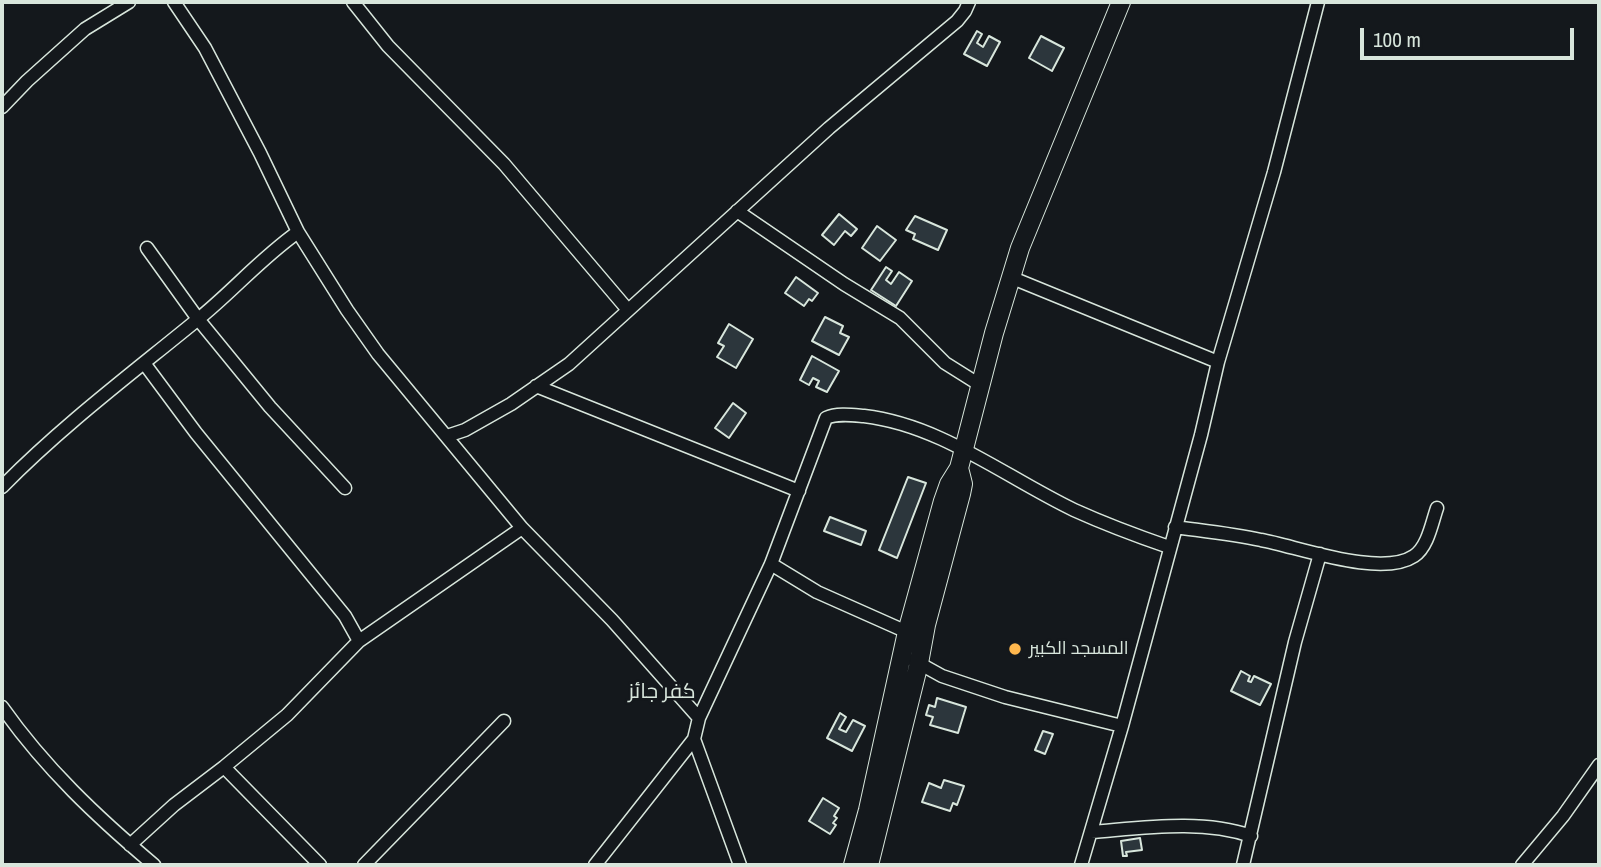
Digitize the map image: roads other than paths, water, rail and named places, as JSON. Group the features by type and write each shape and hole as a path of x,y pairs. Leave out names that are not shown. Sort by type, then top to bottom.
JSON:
{"street":[{"path":"2,107 85,29 129,2"},
{"path":"174,2 211,60 298,232 378,355 447,436 487,489 612,620 699,718"},
{"path":"353,2 388,46 504,164 628,310"},
{"path":"447,436 481,422 581,354 829,128 957,21 969,2"},
{"path":"853,865 868,810 907,632 943,501 959,468 1010,277 1044,187 1121,2"},
{"path":"1081,865 1122,726 1218,362 1274,172 1318,2"},
{"path":"737,211 844,284 900,318 945,363 980,385"},
{"path":"2,487 96,401 198,319 276,248 298,232"},
{"path":"147,247 198,319 270,407 345,488"},
{"path":"1010,277 1218,362"},
{"path":"144,363 196,433 345,616 359,641"},
{"path":"536,386 799,491"},
{"path":"594,865 694,739 699,718 771,564 829,416 856,415 912,426 964,450 1074,510 1169,547"},
{"path":"869,865 926,625 961,494 963,484 959,468"},
{"path":"1175,527 1261,540 1361,562 1401,562 1419,552 1437,508"},
{"path":"130,845 174,804 225,767 287,715 359,641 522,528"},
{"path":"1243,865 1295,642 1320,554"},
{"path":"771,564 817,592 907,632"},
{"path":"902,655 942,676 1005,697 1122,726"},
{"path":"2,706 42,760 88,808 154,865"},
{"path":"364,865 504,720"},
{"path":"694,739 740,865"},
{"path":"1522,865 1563,816 1599,765"},
{"path":"225,767 320,865"},
{"path":"1091,832 1208,826 1251,836"}],"place":[{"name":"المسجد الكبير","path":"1015,649"}],"district":[{"name":"كفر جائز","path":"662,692"}]}
